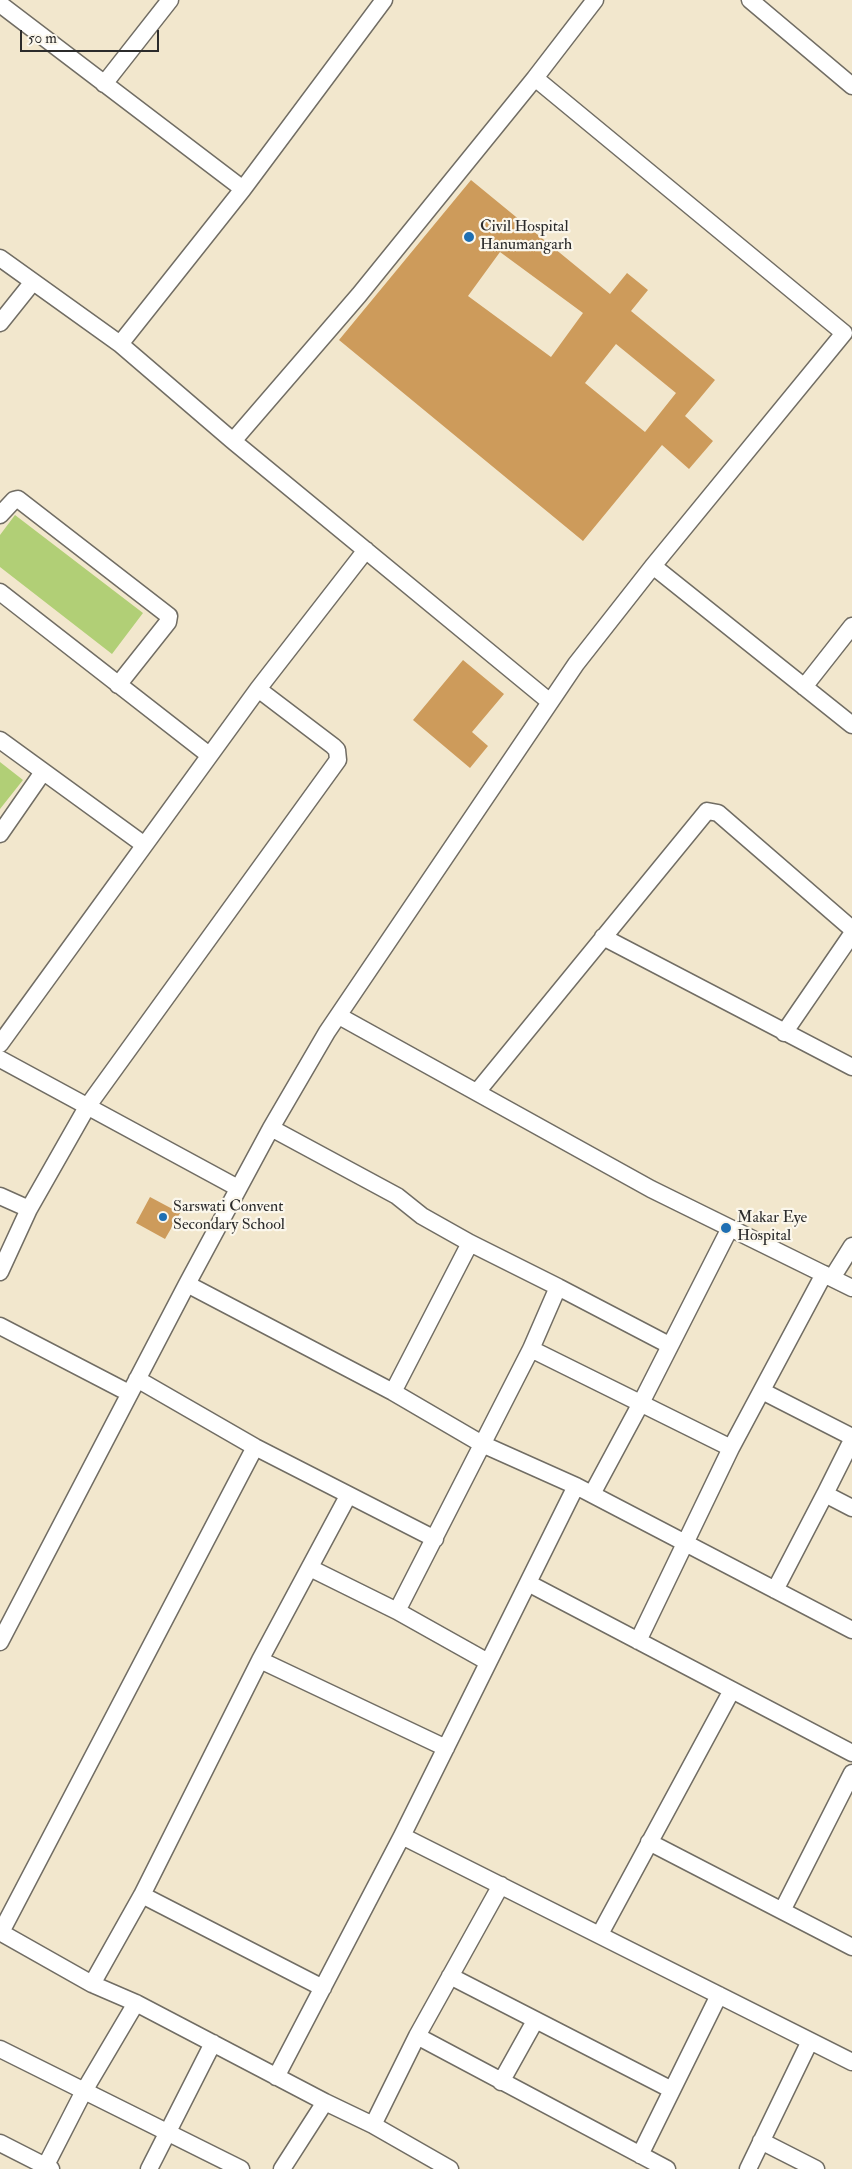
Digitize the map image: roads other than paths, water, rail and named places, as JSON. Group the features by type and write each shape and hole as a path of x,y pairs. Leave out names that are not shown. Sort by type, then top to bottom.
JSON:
{"street":[{"path":"104,84 170,0"},
{"path":"120,344 243,189 384,0"},
{"path":"233,441 360,295 535,78 595,0"},
{"path":"750,0 852,86"},
{"path":"0,4 243,189"},
{"path":"0,1642 238,1188 271,1128 339,1016 576,664 652,566 849,332 535,78"},
{"path":"0,258 32,283 120,344 233,441 550,702"},
{"path":"0,323 32,283"},
{"path":"0,515 14,500 18,499 169,616 168,622 118,684"},
{"path":"0,1044 143,844 258,688 366,550"},
{"path":"652,566 852,724"},
{"path":"0,592 209,755"},
{"path":"804,687 852,626"},
{"path":"0,1272 29,1209 87,1107 338,760 337,750 333,746 258,688"},
{"path":"0,740 143,844"},
{"path":"0,834 43,772"},
{"path":"477,1092 703,815 710,810 718,813 852,929"},
{"path":"784,1033 852,934"},
{"path":"603,937 852,1067"},
{"path":"339,1016 651,1189 852,1288"},
{"path":"0,1059 238,1188"},
{"path":"271,1128 398,1196 422,1216 470,1243 670,1345"},
{"path":"0,1196 29,1209"},
{"path":"592,1494 641,1403 730,1228"},
{"path":"393,1392 470,1243"},
{"path":"638,1640 686,1545 731,1448 762,1390 828,1276 852,1246"},
{"path":"187,1284 393,1392 482,1444 592,1494 686,1545 852,1630"},
{"path":"397,1610 532,1349 558,1287"},
{"path":"0,1326 133,1386 435,1539"},
{"path":"532,1349 731,1448"},
{"path":"762,1390 852,1438 826,1494 775,1590"},
{"path":"255,1447 0,1932 92,1984 136,2003 325,2102 373,2125 450,2169"},
{"path":"276,2076 402,1836 576,1486"},
{"path":"826,1494 852,1508"},
{"path":"92,1984 142,1894 260,1660 348,1496"},
{"path":"310,1568 397,1610 488,1662"},
{"path":"528,1583 852,1753"},
{"path":"260,1660 446,1748"},
{"path":"600,1934 732,1690"},
{"path":"783,1909 852,1774"},
{"path":"402,1836 852,2062"},
{"path":"649,1842 783,1909 852,1947"},
{"path":"373,2125 418,2036 500,1885"},
{"path":"142,1894 322,1988"},
{"path":"450,1976 672,2090"},
{"path":"640,2155 719,1995"},
{"path":"0,2143 47,2168 84,2091 136,2003"},
{"path":"501,2082 535,2021"},
{"path":"418,2036 667,2169"},
{"path":"748,2169 810,2041"},
{"path":"148,2169 213,2043"},
{"path":"0,2049 240,2169"},
{"path":"282,2169 325,2102"},
{"path":"762,2141 816,2169"}],"place":[{"name":"Civil Hospital Hanumangarh","path":"469,237"},
{"name":"Sarswati Convent Secondary School","path":"163,1217"},
{"name":"Makar Eye Hospital","path":"726,1228"}]}
